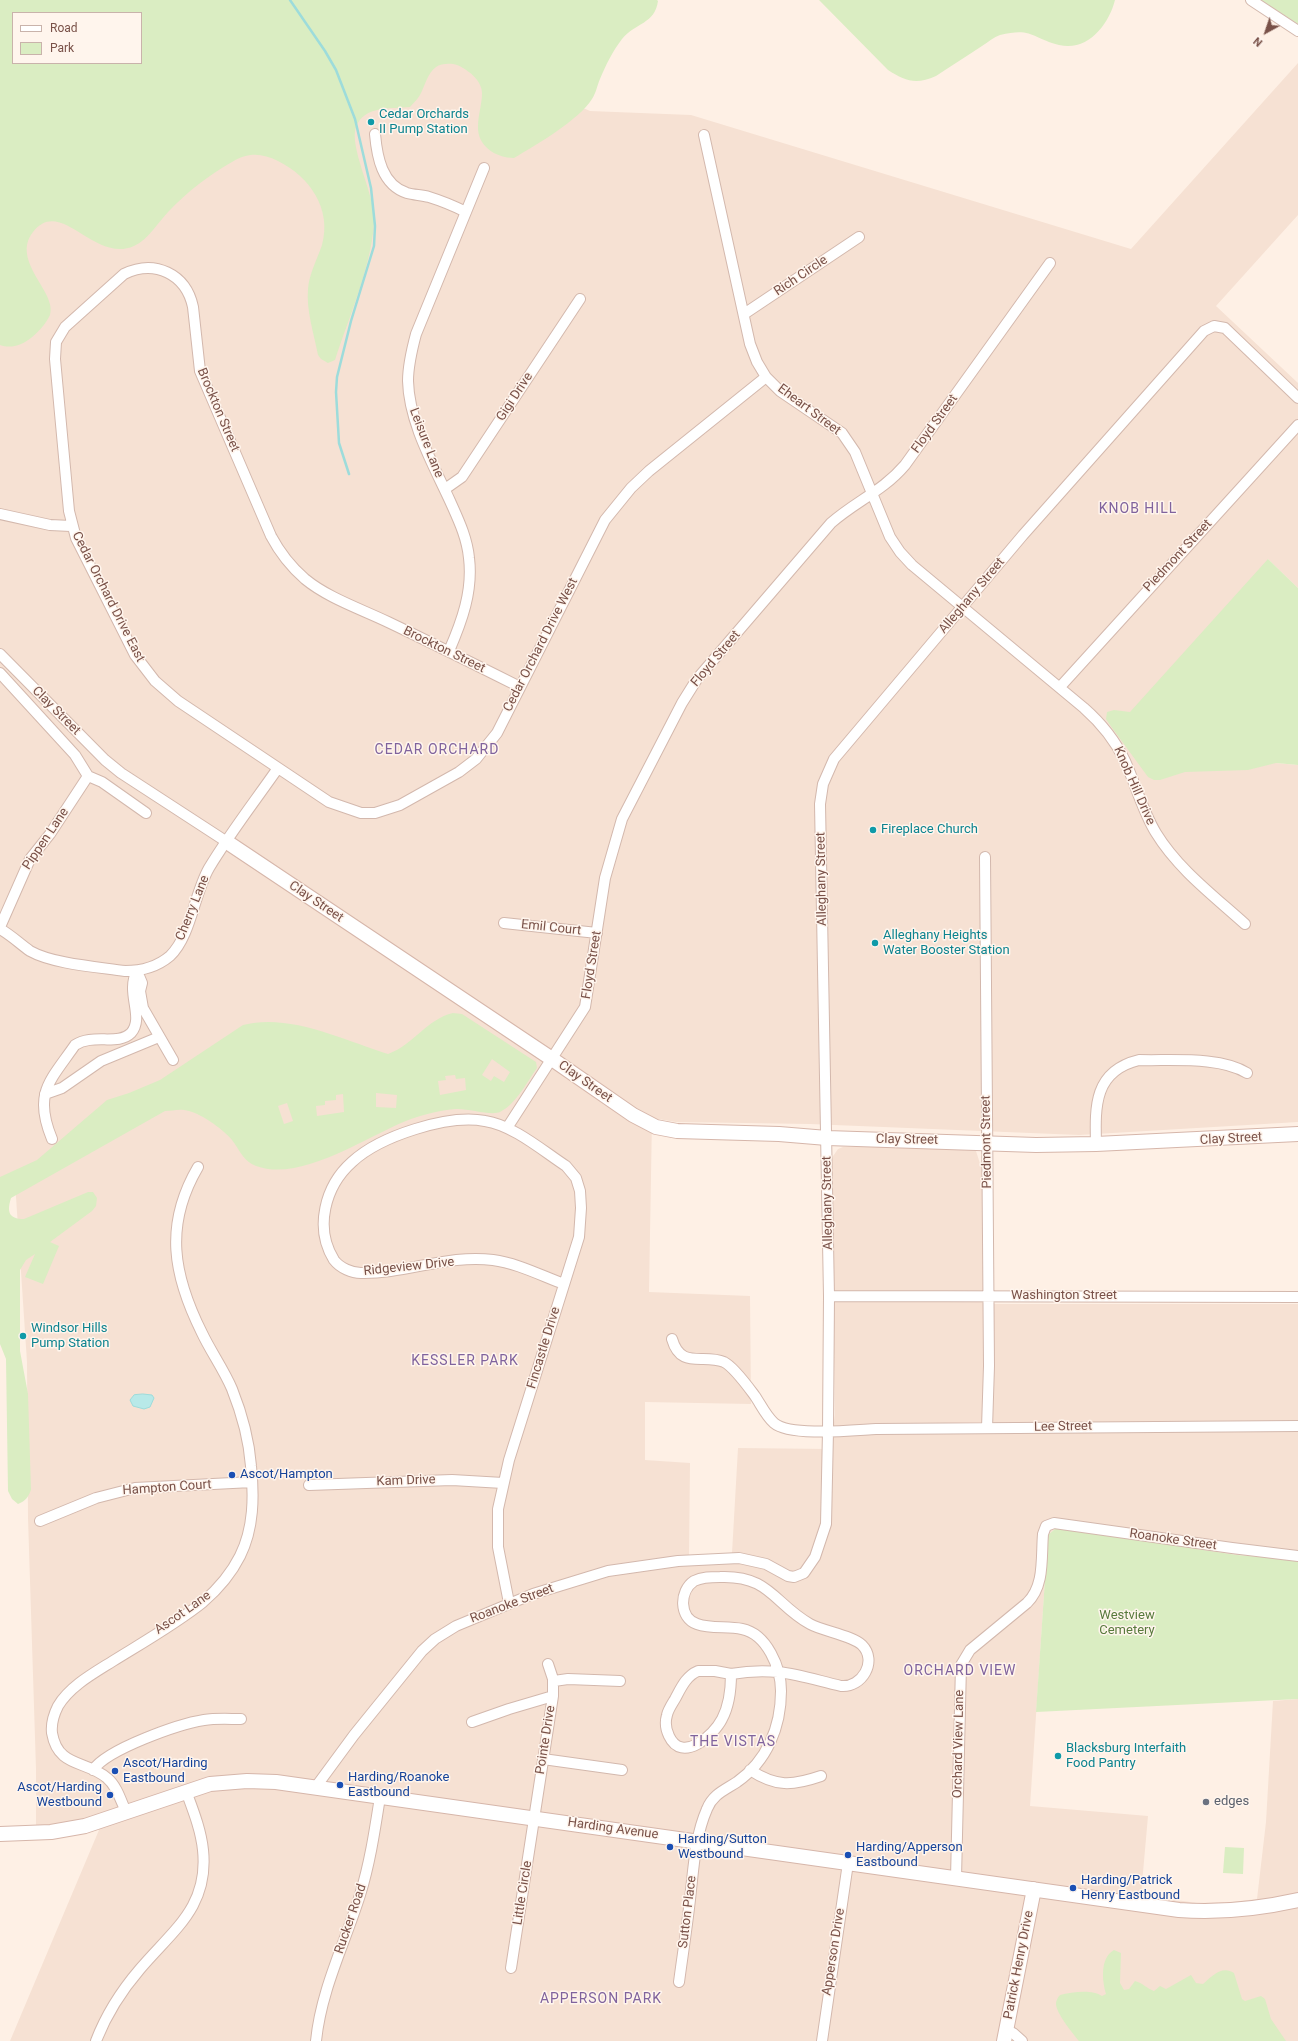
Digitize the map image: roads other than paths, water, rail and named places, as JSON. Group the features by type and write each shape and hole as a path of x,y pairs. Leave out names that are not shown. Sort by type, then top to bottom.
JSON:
{"main road":[{"name":"Clay Street","path":"227,842 552,1059 633,1115 651,1124 677,1131 1036,1145 1096,1144 1298,1134"},
{"name":"Harding Avenue","path":"0,1834 51,1832 100,1821 210,1784 254,1781 276,1782 1196,1911 1227,1912 1259,1908 1298,1900"},
{"name":"Patrick Henry Drive","path":"1005,2035 1034,1889"}],"street":[{"path":"1251,0 1298,31"},
{"path":"374,134 376,152 380,165 387,179 396,188 408,193 442,201 466,212"},
{"name":"Eheart Street","path":"704,135 750,344 766,377 780,391 842,433 855,452 890,537 900,552 912,565 963,606"},
{"name":"Leisure Lane","path":"448,651 461,623 467,604 469,557 464,532 418,429 411,402 408,381 410,361 416,334 484,168"},
{"name":"Rich Circle","path":"744,314 859,238"},
{"name":"Floyd Street","path":"507,1128 585,1007 605,878 622,819 682,702 697,679 832,523 846,510 872,495 892,480 905,465 1050,263"},
{"name":"Brockton Street","path":"72,526 55,359 56,342 59,335 70,322 124,274 139,268 156,268 182,282 191,298 200,370 280,552 292,568 306,580 327,593 520,687"},
{"name":"Gigi Drive","path":"445,489 462,477 580,299"},
{"name":"Alleghany Street","path":"802,1575 809,1569 815,1557 826,1524 829,1296 820,804 823,784 834,759 1023,534 1204,331 1217,325 1229,332 1298,398"},
{"name":"Cedar Orchard Drive West","path":"278,768 329,802 361,813 375,813 400,805 459,772 476,759 497,733 605,520 631,488 649,471 766,377"},
{"name":"Piedmont Street","path":"1060,687 1298,425"},
{"path":"0,514 50,525 72,526"},
{"name":"Cedar Orchard Drive East","path":"72,526 82,552 135,655 155,681 178,701 278,768"},
{"name":"Knob Hill Drive","path":"963,606 1094,716 1114,741 1124,761 1146,816 1166,848 1188,872 1245,924"},
{"name":"Clay Street","path":"0,654 105,760 121,773 227,842"},
{"path":"0,673 75,755 88,776 102,782 146,813"},
{"name":"Cherry Lane","path":"0,928 30,951 49,959 125,971 137,971 152,966 169,956 181,941 195,898 205,877 278,768"},
{"name":"Pippen Lane","path":"0,928 30,859 50,834 88,776"},
{"name":"Piedmont Street","path":"985,857 989,1366 987,1428"},
{"name":"Emil Court","path":"504,923 597,932"},
{"path":"137,971 142,983 140,991 143,1008 158,1037 173,1060"},
{"path":"52,1139 42,1108 45,1094 51,1079 75,1045 87,1039 116,1040 125,1037 131,1032 137,1019 132,999 132,979 137,971"},
{"path":"45,1094 62,1088 101,1061 158,1037"},
{"path":"1096,1144 1095,1111 1098,1098 1111,1073 1128,1062 1139,1060 1219,1063 1236,1067 1247,1073"},
{"name":"Ridgeview Drive","path":"507,1128 484,1120 450,1122 412,1131 390,1139 368,1150 352,1161 343,1170 332,1189 324,1214 323,1224 327,1242 335,1262 347,1270 357,1273 482,1259 508,1263 564,1284"},
{"name":"Fincastle Drive","path":"507,1128 566,1166 578,1183 581,1208 579,1237 503,1483 498,1509 497,1533 508,1603"},
{"name":"Ascot Lane","path":"126,1812 114,1785 108,1778 93,1770 71,1762 57,1746 52,1727 59,1705 89,1677 201,1604 220,1586 237,1561 249,1534 252,1482 249,1447 240,1411 228,1380 191,1310 176,1261 175,1244 178,1214 185,1191 198,1167"},
{"name":"Washington Street","path":"829,1296 1298,1297"},
{"name":"Lee Street","path":"672,1339 675,1349 682,1356 725,1362 739,1376 775,1424 808,1432 828,1430 987,1428 1298,1426"},
{"name":"Kam Drive","path":"309,1485 452,1480 503,1483"},
{"name":"Hampton Court","path":"40,1521 96,1498 135,1488 252,1482"},
{"name":"Roanoke Street","path":"1048,1524 1054,1523 1298,1556"},
{"name":"Orchard View Lane","path":"956,1878 961,1665 970,1650 1035,1595 1039,1580 1043,1534 1048,1524"},
{"name":"Roanoke Street","path":"315,1788 354,1736 422,1651 445,1632 508,1603 608,1571 678,1561 747,1559 766,1564 788,1576 797,1577 802,1575"},
{"name":"Sutton Place","path":"679,1982 697,1842 709,1803 718,1793 750,1770 767,1750 776,1729 781,1706 778,1671 769,1651 752,1633 741,1628 699,1625 691,1621 685,1613 683,1602 686,1590 692,1583 701,1578 723,1577 751,1581 776,1596 798,1616 810,1624 857,1641 866,1650 868,1658 867,1669 863,1677 856,1684 850,1686 841,1686 778,1671"},
{"name":"Pointe Drive","path":"534,1817 553,1696 554,1681 548,1664"},
{"path":"731,1674 727,1706 717,1728 702,1742 691,1747 681,1747 674,1744 668,1734 666,1716 686,1679 698,1671 715,1670 731,1674 758,1671 778,1671"},
{"path":"554,1681 568,1679 620,1680"},
{"path":"472,1722 553,1696"},
{"path":"93,1770 101,1760 111,1753 176,1727 206,1720 241,1719"},
{"path":"543,1759 622,1770"},
{"path":"750,1770 764,1779 785,1784 805,1781 821,1776"},
{"path":"96,2041 110,2011 128,1983 177,1930 197,1896 203,1873 203,1848 198,1827 186,1791"},
{"name":"Rucker Road","path":"316,2041 320,2014 327,1990 360,1895 378,1817 380,1796"},
{"name":"Little Circle","path":"511,1968 534,1817"},
{"name":"Apperson Drive","path":"822,2041 848,1863"},
{"path":"1005,2035 1013,2033 1022,2041"}],"water":[{"path":"134,1395 152,1395 154,1398 150,1407 144,1409 133,1406 130,1400"}],"waterway":[{"path":"290,0 325,51 336,70 355,119 371,188 375,226 374,246 351,321 337,377 336,392 339,443 349,474"}],"place":[{"name":"Cedar Orchards II Pump Station","path":"371,122"},
{"name":"Fireplace Church","path":"873,830"},
{"name":"Alleghany Heights Water Booster Station","path":"875,943"},
{"name":"Windsor Hills Pump Station","path":"23,1336"},
{"name":"Ascot/Hampton","path":"232,1475"},
{"name":"Blacksburg Interfaith Food Pantry","path":"1058,1756"},
{"name":"Ascot/Harding Eastbound","path":"115,1771"},
{"name":"Harding/Roanoke Eastbound","path":"340,1785"},
{"name":"Ascot/Harding Westbound","path":"110,1795"},
{"name":"edges","path":"1206,1802"},
{"name":"Harding/Sutton Westbound","path":"670,1847"},
{"name":"Harding/Apperson Eastbound","path":"848,1855"},
{"name":"Harding/Patrick Henry Eastbound","path":"1073,1888"}],"district":[{"name":"KNOB HILL","path":"1138,509"},
{"name":"CEDAR ORCHARD","path":"437,750"},
{"name":"KESSLER PARK","path":"465,1361"},
{"name":"ORCHARD VIEW","path":"960,1671"},
{"name":"THE VISTAS","path":"733,1742"},
{"name":"APPERSON PARK","path":"601,1999"}],"park label":[{"name":"Westview Cemetery","path":"1127,1624"}]}
